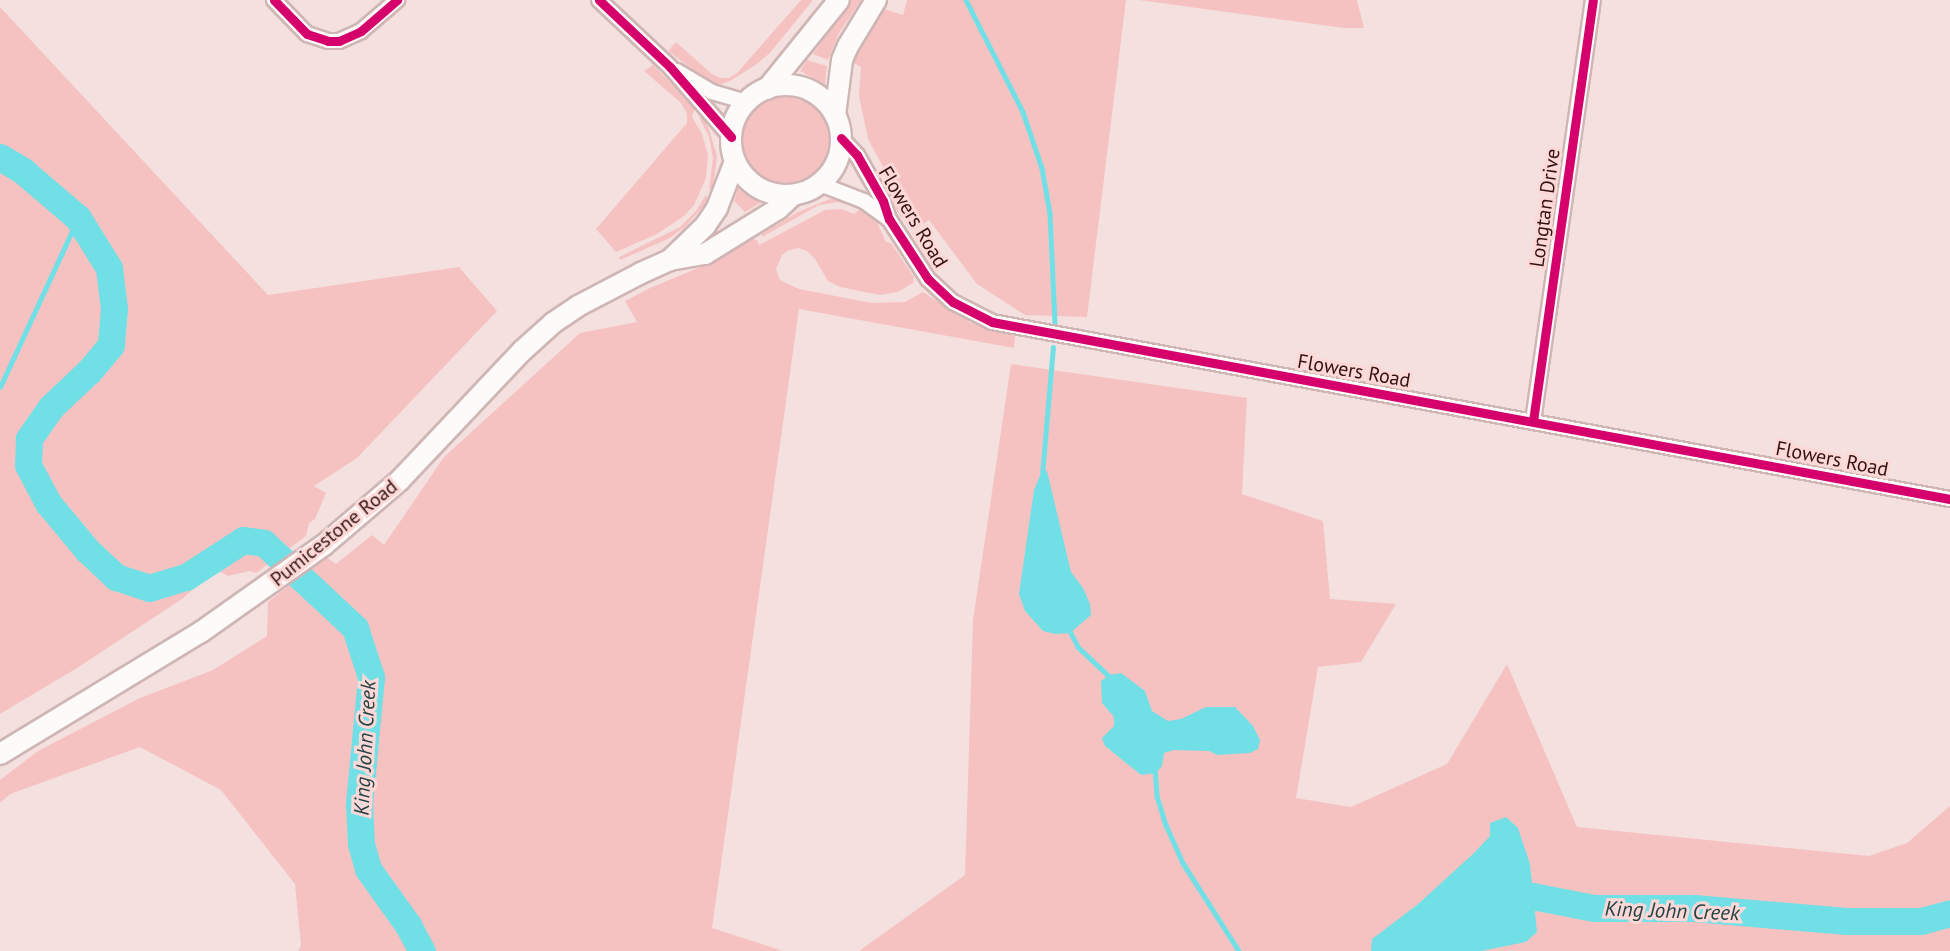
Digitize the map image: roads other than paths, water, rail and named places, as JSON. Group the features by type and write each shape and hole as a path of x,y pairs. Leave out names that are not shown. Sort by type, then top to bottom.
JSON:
{"main road":[{"path":"768,88 791,86 813,93 826,102 835,115 841,138 839,155 832,171 820,184 793,195 775,194 758,188 745,176 735,161 731,137 734,124 746,102 768,88 839,0"},
{"path":"835,115 842,60 876,0"},
{"name":"Pumicestone Road","path":"670,260 705,226 726,190 735,161"},
{"name":"Pumicestone Road","path":"0,754 201,632 324,545 400,480 522,351 553,323 607,289 670,260 705,254 778,209 793,195"}],"street":[{"path":"274,0 307,34 328,41 339,41 361,31 397,0"},
{"path":"599,0 670,67 731,137"},
{"name":"Longtan Drive","path":"1533,422 1593,0"},
{"path":"670,67 712,92 746,102"},
{"name":"Flowers Road","path":"841,138 857,155 883,201 889,219 914,261 939,291 970,313 992,322 1950,499"},
{"name":"Flowers Road","path":"820,184 864,201 889,219"}],"water":[{"path":"1042,471 1047,471 1071,572 1083,588 1090,604 1091,615 1070,633 1055,634 1043,631 1025,611 1019,594 1034,490"},
{"path":"1121,673 1145,691 1152,711 1168,721 1181,719 1206,707 1235,707 1253,726 1260,740 1258,749 1250,753 1217,755 1209,751 1174,750 1164,753 1162,766 1156,773 1141,775 1105,746 1102,738 1114,726 1114,717 1102,703 1101,681 1109,675"},
{"path":"1506,817 1518,828 1530,864 1537,932 1526,942 1481,951 1371,951 1372,939 1417,905 1474,853 1490,836 1490,823"}],"waterway":[{"path":"966,0 1023,112 1042,168 1050,213 1055,325"},
{"name":"King John Creek","path":"0,157 23,171 78,218 109,268 114,309 111,345 88,372 51,407 29,439 28,465 48,503 87,550 116,577 149,588 186,577 243,540 264,543 355,628 371,677 359,803 361,844 368,869 408,925 422,951"},
{"path":"0,387 78,218"},
{"path":"1042,475 1053,347"},
{"path":"1068,627 1078,647 1110,677"},
{"path":"1155,767 1157,796 1166,825 1183,863 1239,951"},
{"name":"King John Creek","path":"1498,911 1532,896 1594,908 1694,908 1846,921 1921,921 1950,913"}]}
